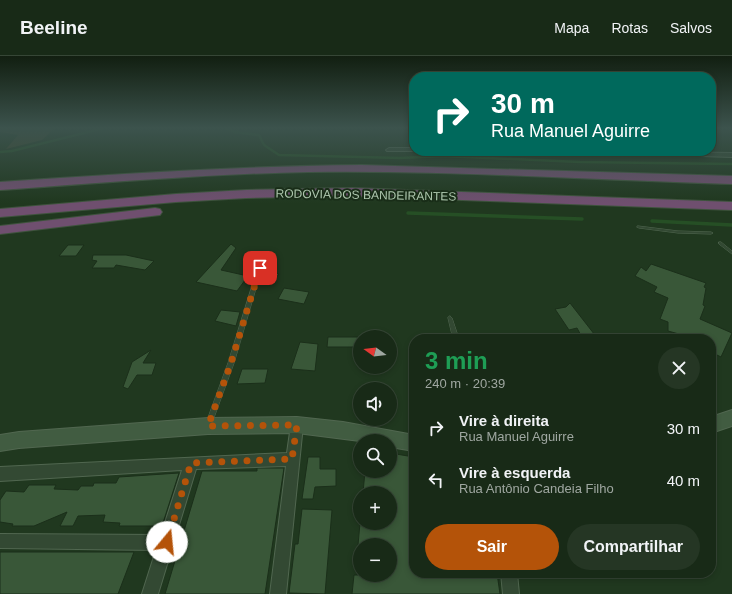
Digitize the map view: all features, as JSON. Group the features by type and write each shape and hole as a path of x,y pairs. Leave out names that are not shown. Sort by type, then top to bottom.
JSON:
{"highway":[{"name":"RODOVIA DOS BANDEIRANTES","path":"0,186 141,176 317,169 403,170 732,180"},
{"path":"0,179 50,176 141,176"},
{"name":"RODOVIA DOS BANDEIRANTES","path":"0,213 176,198 246,194 352,192 732,206"},
{"path":"0,230 237,204 346,199 393,194"}],"main road":[{"path":"716,423 732,418"},
{"path":"0,443 20,440 208,426 297,425 343,430 409,442"}],"street":[{"path":"716,154 732,155"},
{"path":"278,594 297,425"},
{"path":"0,474 292,459"},
{"path":"150,594 191,463"},
{"path":"0,541 167,542"},
{"path":"509,578 511,594"}],"lane":[{"path":"639,227 678,232 711,233"},
{"path":"720,243 732,253"},
{"path":"208,426 231,363 260,268"},
{"path":"450,318 455,334"}],"building":[{"path":"231,244 236,248 221,270 248,276 237,291 196,282"},
{"path":"68,245 84,245 76,256 59,256"},
{"path":"93,255 126,255 154,261 145,270 116,265 114,268 92,268 97,261 92,260"},
{"path":"651,264 706,283 704,287 706,288 703,305 705,306 700,319 732,333 721,357 716,354 716,334 679,334 668,331 668,322 660,319 668,298 654,292 657,287 635,276 641,267 646,271"},
{"path":"263,270 279,274 270,285 259,282"},
{"path":"284,288 309,292 304,304 278,299"},
{"path":"570,303 594,334 580,334 577,328 569,330 555,309 566,307"},
{"path":"221,310 240,312 236,326 215,321"},
{"path":"328,337 353,337 353,347 327,347"},
{"path":"300,342 318,344 315,371 291,369"},
{"path":"151,350 143,363 156,363 152,375 137,375 128,389 123,387 132,362"},
{"path":"242,369 268,369 265,383 237,384"},
{"path":"397,454 409,456 409,578 498,578 500,594 352,594 353,582 397,582 397,538 359,538 359,530 397,530 397,486 364,486 364,478 397,478"},
{"path":"308,457 320,457 320,469 336,469 336,486 315,487 313,499 302,499"},
{"path":"257,468 284,468 265,594 165,594 202,471 257,471"},
{"path":"179,473 162,526 119,526 120,523 103,522 105,515 78,516 73,526 60,526 67,512 34,526 12,526 13,524 0,522 0,500 6,491 24,492 29,485 56,485 54,489 78,490 81,486 93,486 94,483 116,483 119,477"},
{"path":"302,509 332,510 325,594 289,593 295,544 298,544"},
{"path":"0,552 134,552 118,594 0,594"}],"waterway":[{"path":"276,153 279,155 400,158 442,156"},
{"path":"442,156 580,162 732,164"},
{"path":"408,213 582,219"},
{"path":"652,221 732,225"}],"route":[{"path":"167,542 191,463 292,459 297,425 208,426 231,363 260,268"}]}
